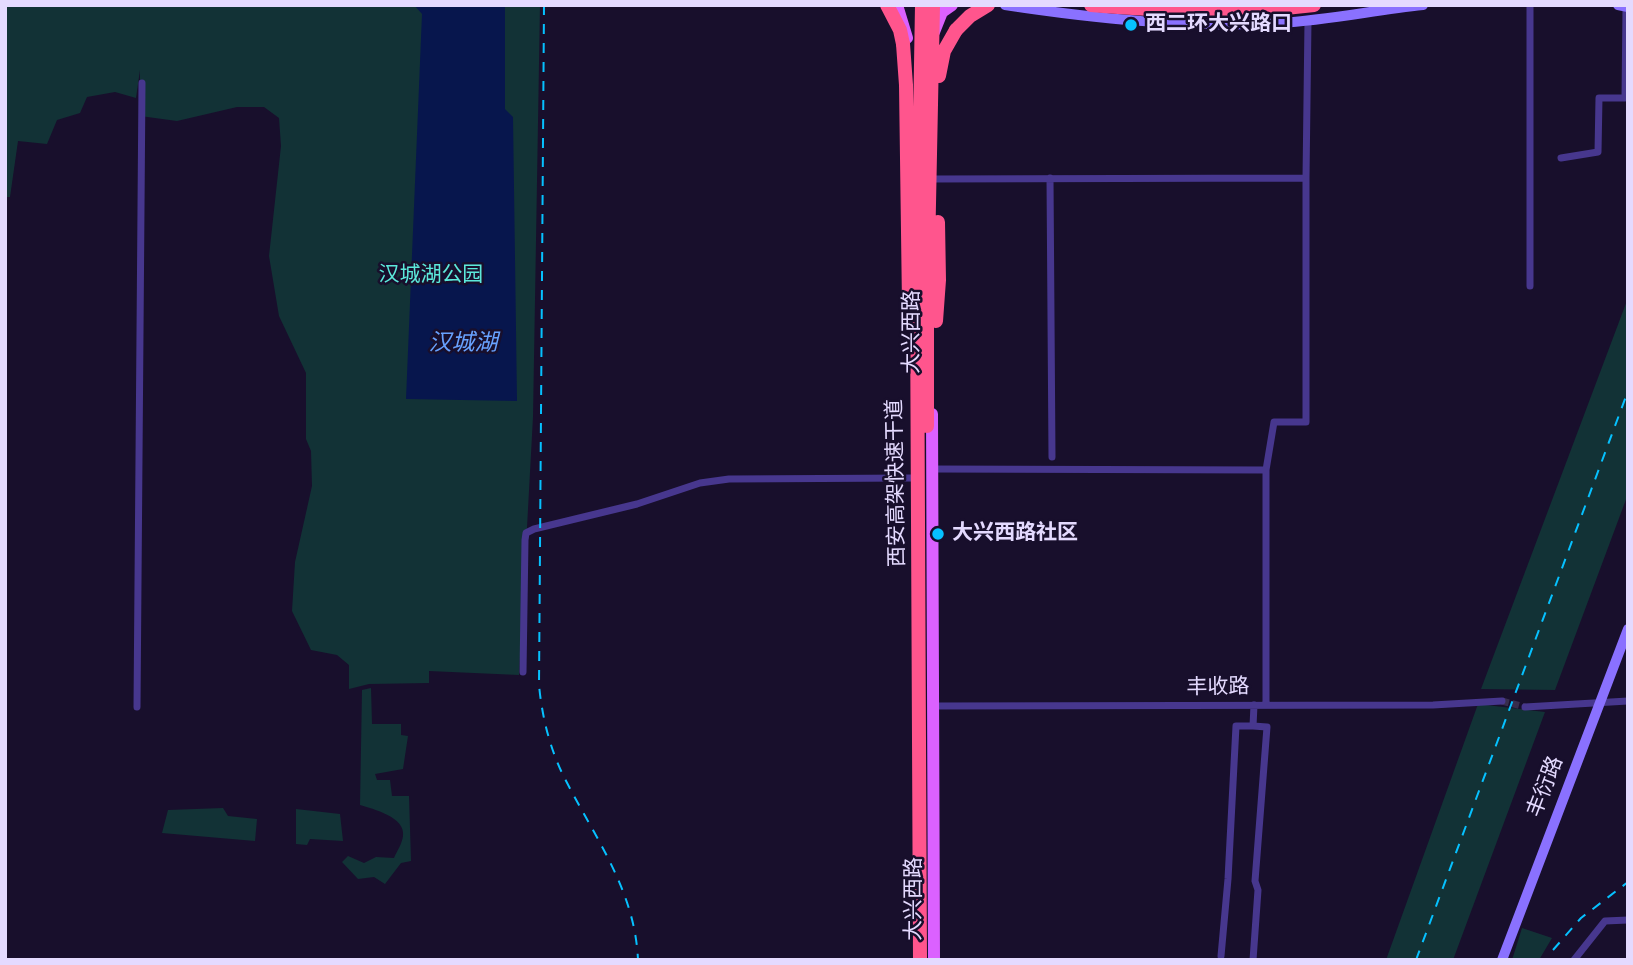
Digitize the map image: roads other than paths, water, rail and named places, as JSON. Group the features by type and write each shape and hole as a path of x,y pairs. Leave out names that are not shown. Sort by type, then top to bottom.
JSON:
{"highway":[{"path":"887,5 900,30 906,85 907,284 922,399"},
{"name":"西安高架快速干道","path":"922,5 917,301 922,399 928,960"},
{"name":"西安高架快速干道","path":"917,960 922,399 933,5"},
{"path":"922,399 939,280 940,69 944,51 956,30 970,16 988,5"},
{"path":"1091,5 1188,12 1314,5"}],"main road":[{"name":"大兴西路","path":"897,5 906,29 910,55 917,960"},
{"path":"910,5 933,8 939,5"},
{"name":"大兴西路","path":"934,960 934,32 942,12 951,5"},
{"path":"1005,5 1110,20 1201,25 1308,21 1423,5"},
{"name":"丰衍路","path":"1502,960 1628,629"}],"street":[{"path":"1530,5 1531,286"},
{"path":"1561,158 1598,152 1599,98 1625,98 1624,6"},
{"path":"1266,705 1266,470 1274,422 1306,422 1308,21"},
{"path":"137,708 142,83"},
{"path":"1050,178 1052,457"},
{"path":"933,179 1306,178"},
{"path":"933,469 1266,470"},
{"path":"523,672 525,540 526,533 534,528 637,504 700,482 729,479 914,478"},
{"name":"丰收路","path":"933,706 1433,705 1502,701"},
{"path":"1525,707 1628,701"},
{"path":"1253,726 1254,705"},
{"path":"1221,956 1236,726 1267,727 1255,881 1258,890 1254,960"},
{"path":"1574,960 1605,920 1628,920"}],"water":[{"name":"汉城湖","path":"414,5 505,5 505,109 513,117 517,401 406,399 422,14"}],"tunnel":[{"path":"1502,701 1525,707"}],"railway":[{"path":"544,5 539,685 545,721 555,755 611,865 630,910 638,960"},
{"path":"1416,960 1628,391"},
{"path":"1553,950 1581,918 1628,882"}],"place":[{"name":"西二环大兴路口","path":"1131,25"},
{"name":"大兴西路社区","path":"938,534"}],"park label":[{"name":"汉城湖公园","path":"431,276"}]}
